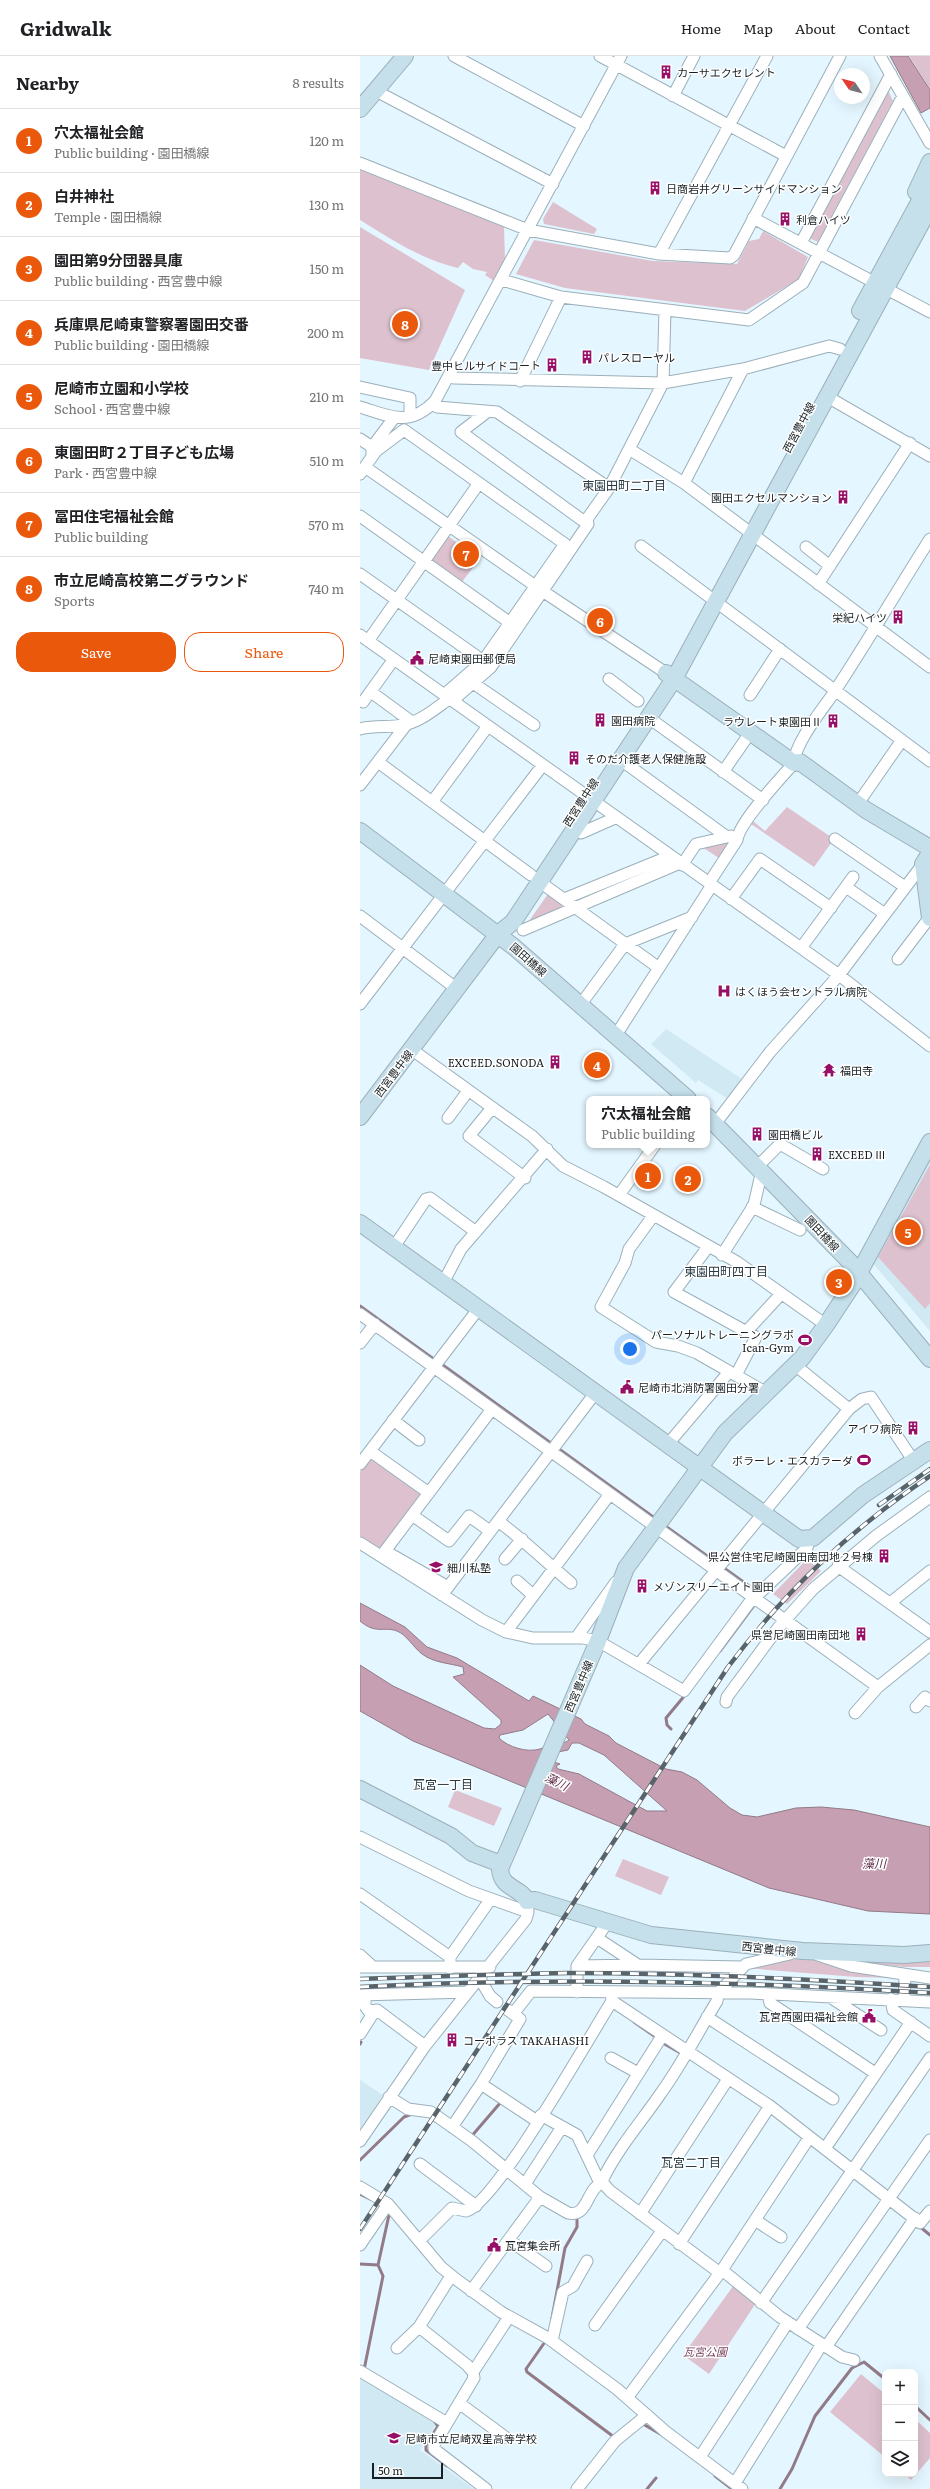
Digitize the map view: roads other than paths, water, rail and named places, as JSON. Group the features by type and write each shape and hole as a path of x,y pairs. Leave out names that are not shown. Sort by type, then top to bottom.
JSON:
{"main road":[{"path":"360,109 405,56"},
{"path":"895,246 921,177 930,162"},
{"name":"西宮豊中線","path":"360,1116 498,934 503,916 536,878 574,830 589,799 621,760 649,718 711,598 826,396 880,286 895,246 930,182"},
{"name":"西宮豊中線","path":"748,531 840,349 880,286 926,220 930,207"},
{"path":"670,676 750,733 794,762 800,762 859,802 877,817 897,826 930,848"},
{"name":"西宮豊中線","path":"536,878 670,676"},
{"name":"園田橋線","path":"360,830 498,934 581,1004 685,1096"},
{"path":"926,863 930,917"},
{"name":"園田橋線","path":"711,1120 760,1168 859,1272 930,1359"},
{"name":"西宮豊中線","path":"502,1860 576,1692 626,1568 733,1423 795,1365 826,1325 859,1272 930,1142"},
{"path":"360,1223 794,1536 809,1539 820,1533 863,1495 930,1450"},
{"path":"360,1789 451,1836 472,1853 502,1860 500,1874 505,1883 523,1894 528,1907"},
{"name":"西宮豊中線","path":"528,1907 536,1900 652,1935 807,1952 904,1955 930,1953"}],"street":[{"path":"454,56 584,126"},
{"path":"600,56 619,60 673,96 786,156"},
{"path":"673,96 694,56"},
{"path":"659,254 767,56"},
{"path":"360,163 528,230 659,254 730,258 734,255 840,56"},
{"path":"880,56 930,143"},
{"path":"360,407 394,418 410,416 432,404 450,376 619,60"},
{"path":"800,243 891,74"},
{"path":"376,91 553,184"},
{"path":"502,280 561,297 749,320 803,283 903,96"},
{"path":"753,218 930,312"},
{"path":"520,381 561,297"},
{"path":"360,785 409,723 473,683 540,589 568,546 588,524 587,519 609,488 663,383 665,310"},
{"path":"450,376 454,378 520,381 663,383 743,369 829,346 840,349"},
{"path":"684,483 743,369"},
{"path":"360,387 410,398 410,416"},
{"path":"826,396 910,443 930,456"},
{"path":"432,404 437,407 497,412 609,488"},
{"path":"487,412 461,432 582,520 587,519"},
{"path":"394,418 372,452 363,471 450,525 540,589 670,676"},
{"path":"372,452 404,430 568,546"},
{"path":"360,439 372,452"},
{"path":"818,584 910,443"},
{"path":"629,449 684,483 930,667"},
{"path":"480,483 397,600 363,639 394,659 542,766 839,975 930,1046"},
{"path":"360,516 514,626"},
{"path":"564,899 681,864 696,844 732,836 794,762 795,752 836,690 874,626 929,544"},
{"path":"641,546 930,761"},
{"path":"806,547 830,566"},
{"path":"360,574 487,664"},
{"path":"750,695 780,649"},
{"path":"363,702 394,659"},
{"path":"449,698 487,664"},
{"path":"610,679 638,701"},
{"path":"473,683 534,725"},
{"path":"371,692 409,723"},
{"path":"649,718 763,800"},
{"path":"360,729 377,725 409,723"},
{"path":"432,802 488,726"},
{"path":"723,772 750,733"},
{"path":"859,802 902,740"},
{"path":"616,1035 692,917 737,840 621,760"},
{"path":"378,762 659,968"},
{"path":"360,1004 542,766"},
{"path":"574,830 581,833 616,818"},
{"path":"835,839 905,887"},
{"path":"523,930 576,908 670,856"},
{"path":"732,899 760,859 831,908"},
{"path":"711,1120 839,975 905,887 926,863"},
{"path":"801,948 853,877"},
{"path":"846,887 885,914"},
{"path":"360,916 457,989"},
{"path":"581,1004 625,944 692,917"},
{"path":"898,959 930,917"},
{"path":"410,1049 532,1136 562,1166 619,1195 653,1216 737,1262 826,1325"},
{"path":"448,1118 468,1091"},
{"path":"492,1108 469,1136 525,1178"},
{"path":"722,1255 752,1207 760,1168 780,1144 823,1169"},
{"path":"619,1195 653,1148"},
{"path":"443,1282 461,1249 525,1178 547,1150"},
{"path":"394,1247 426,1199 430,1198 476,1232"},
{"path":"752,1207 800,1230"},
{"path":"653,1216 629,1249 625,1263 601,1307 656,1342 678,1346 733,1373 765,1392"},
{"path":"668,1444 733,1373 756,1338 674,1292 708,1247"},
{"path":"746,1332 781,1294"},
{"path":"360,1464 479,1308"},
{"path":"360,1314 436,1364 492,1409 553,1448 610,1494 659,1524 720,1567 758,1595 785,1620 878,1686"},
{"path":"360,1343 375,1324"},
{"path":"795,1365 849,1409"},
{"path":"445,1591 596,1392"},
{"path":"639,1664 849,1409 862,1399 871,1397 913,1460"},
{"path":"492,1409 412,1514 386,1551 506,1632 527,1638 576,1638 598,1640 684,1691 732,1624 758,1595 807,1548 809,1539"},
{"path":"393,1420 419,1440"},
{"path":"370,1451 429,1493"},
{"path":"506,1632 610,1494"},
{"path":"726,1702 727,1697 799,1602 838,1566 930,1496"},
{"path":"412,1514 449,1541 469,1516 490,1531"},
{"path":"498,1521 522,1539 530,1549 554,1567 571,1583"},
{"path":"505,1559 522,1539"},
{"path":"360,1543 445,1591"},
{"path":"838,1566 930,1632"},
{"path":"576,1638 626,1568"},
{"path":"890,1603 930,1571"},
{"path":"517,1581 533,1595"},
{"path":"855,1713 878,1686 930,1645"},
{"path":"916,1707 925,1697 930,1701"},
{"path":"360,1837 490,1900 528,1907 526,1919 490,1967 425,2046 360,2141"},
{"path":"360,1894 450,1962"},
{"path":"450,1962 490,1900"},
{"path":"577,1992 577,1966 607,1922"},
{"path":"597,1938 638,1965"},
{"path":"389,2097 408,2109 431,2112 540,2197 568,2213 577,2213 585,2205 596,2186 603,2183 626,2142 662,2091 717,2001 718,1993 742,1967 755,1960 807,1952 839,1964 905,1976 930,1978"},
{"path":"360,1955 373,1967"},
{"path":"360,1967 450,1962 490,1967"},
{"path":"577,1966 638,1965 742,1967"},
{"path":"904,2000 905,1976"},
{"path":"480,1978 490,1996 497,2002"},
{"path":"452,2127 481,2084 520,2020 510,2012 530,1991 577,1992 611,1996 718,1993 768,1994 930,2002"},
{"path":"425,2046 377,2010 371,2011 365,2006 363,1995 468,1992"},
{"path":"768,1994 770,2003 875,2074"},
{"path":"611,1996 662,2036 770,2106 809,2138 826,2147 920,2222 930,2210"},
{"path":"419,2241 452,2208 466,2211 476,2206 507,2170 611,1996"},
{"path":"829,1997 881,2030"},
{"path":"891,1999 893,2010 930,2036"},
{"path":"360,2034 372,2014 371,2011"},
{"path":"707,2017 833,2099"},
{"path":"826,2147 911,2022"},
{"path":"586,2155 662,2036"},
{"path":"611,2058 638,2073"},
{"path":"761,2303 930,2058"},
{"path":"640,2214 728,2078"},
{"path":"481,2084 539,2118 577,2135 599,2181 679,2244 721,2272 788,2322 842,2357 854,2360"},
{"path":"679,2244 770,2106"},
{"path":"525,2184 562,2127"},
{"path":"628,2398 721,2272 809,2138"},
{"path":"798,2329 930,2140"},
{"path":"420,2164 476,2206"},
{"path":"360,2187 388,2204 419,2241 452,2276 471,2291 509,2317 534,2328 552,2341 628,2398 647,2415 739,2486 824,2345 915,2218"},
{"path":"471,2291 540,2197"},
{"path":"360,2245 388,2204"},
{"path":"755,2220 781,2238"},
{"path":"595,2325 607,2315 636,2274 662,2231"},
{"path":"509,2240 546,2266"},
{"path":"552,2341 563,2292 573,2286 587,2261"},
{"path":"397,2348 419,2327 452,2276"},
{"path":"473,2372 509,2317"},
{"path":"700,2457 788,2322"},
{"path":"419,2327 473,2372 474,2378 434,2445 434,2449 486,2489"},
{"path":"362,2372 447,2423"},
{"path":"459,2403 504,2437"},
{"path":"577,2489 615,2441 647,2415"}],"water":[{"path":"890,56 908,56 930,90 930,108 921,113"},
{"name":"藻川","path":"360,1603 405,1627 427,1647 457,1658 529,1701 533,1696 581,1719 585,1724 609,1736 616,1743 666,1769 682,1772 697,1780 730,1808 742,1815 757,1817 796,1808 821,1807 854,1810 930,1827 930,1914 868,1911 769,1888 413,1741 360,1711 360,1665 393,1686 484,1728 495,1729 501,1724 501,1720 453,1677 464,1674 463,1667 427,1657 422,1654 404,1635 397,1631 371,1628 360,1621","holes":["548,1714 569,1740 551,1743 540,1749 524,1750 507,1744 499,1738 500,1735 523,1730","572,1743 579,1743 604,1755 667,1811 647,1811 579,1774 558,1769 556,1766 560,1764 554,1762 553,1753 568,1750"]}],"waterway":[{"path":"360,1306 435,1360"},
{"path":"440,1363 656,1519"},
{"path":"664,1525 756,1591"},
{"path":"720,1651 755,1604"},
{"path":"671,1729 667,1725 666,1718 686,1694"},
{"path":"634,2022 657,2038"},
{"path":"661,2042 684,2055"},
{"path":"470,2138 501,2102"},
{"path":"360,2160 404,2117 412,2114"},
{"path":"360,2194 370,2199"},
{"path":"364,2370 383,2276 378,2265 389,2215 386,2212"},
{"path":"552,2318 565,2248 577,2227 577,2220"},
{"path":"919,2226 930,2235"},
{"path":"360,2264 378,2265"},
{"path":"547,2339 526,2369 527,2372 614,2437"},
{"path":"780,2489 792,2469 815,2416 852,2368 864,2362 882,2377"},
{"path":"918,2409 930,2420"},
{"path":"435,2422 438,2426 426,2445 426,2450 447,2466"},
{"path":"643,2424 662,2435"},
{"path":"715,2476 732,2489"},
{"path":"647,2489 656,2478"}],"railway":[{"path":"879,1505 930,1469"},
{"path":"360,2229 728,1667 773,1612 821,1563 873,1518 930,1476"},
{"path":"360,1979 542,1973 613,1973 840,1981 930,1987"},
{"path":"360,1987 574,1981 716,1983 930,1993"}],"place":[{"name":"カーサエクセレント","path":"666,72"},
{"name":"日商岩井グリーンサイドマンション","path":"655,188"},
{"name":"利倉ハイツ","path":"785,219"},
{"name":"市立尼崎高校第二グラウンド","path":"405,324"},
{"name":"パレスローヤル","path":"587,357"},
{"name":"豊中ヒルサイドコート","path":"552,365"},
{"name":"園田エクセルマンション","path":"843,497"},
{"name":"冨田住宅福祉会館","path":"466,554"},
{"name":"栄紀ハイツ","path":"898,617"},
{"name":"東園田町２丁目子ども広場","path":"600,621"},
{"name":"尼崎東園田郵便局","path":"417,658"},
{"name":"園田病院","path":"600,720"},
{"name":"ラウレート東園田Ⅱ","path":"833,721"},
{"name":"そのだ介護老人保健施設","path":"574,758"},
{"name":"はくほう会セントラル病院","path":"724,991"},
{"name":"EXCEED.SONODA","path":"555,1062"},
{"name":"兵庫県尼崎東警察署園田交番","path":"597,1065"},
{"name":"福田寺","path":"829,1070"},
{"name":"園田橋ビル","path":"757,1134"},
{"name":"EXCEED Ⅲ","path":"817,1154"},
{"name":"穴太福祉会館","path":"648,1176"},
{"name":"白井神社","path":"688,1179"},
{"name":"尼崎市立園和小学校","path":"908,1232"},
{"name":"園田第9分団器具庫","path":"839,1282"},
{"name":"パーソナルトレーニングラボ Ican-Gym","path":"805,1340"},
{"name":"尼崎市北消防署園田分署","path":"627,1387"},
{"name":"アイワ病院","path":"913,1428"},
{"name":"ボラーレ・エスカラーダ","path":"864,1460"},
{"name":"県公営住宅尼崎園田南団地２号棟","path":"884,1556"},
{"name":"細川私塾","path":"436,1567"},
{"name":"メゾンスリーエイト園田","path":"642,1586"},
{"name":"県営尼崎園田南団地","path":"861,1634"},
{"name":"瓦宮西園田福祉会館","path":"869,2016"},
{"name":"コーポラス TAKAHASHI","path":"452,2040"},
{"name":"瓦宮集会所","path":"494,2245"},
{"name":"尼崎市立尼崎双星高等学校","path":"394,2438"}],"district":[{"name":"東園田町二丁目","path":"624,485"},
{"name":"東園田町四丁目","path":"726,1271"},
{"name":"瓦宮一丁目","path":"443,1784"},
{"name":"瓦宮二丁目","path":"691,2162"}],"park label":[{"name":"瓦宮公園","path":"705,2351"}]}
